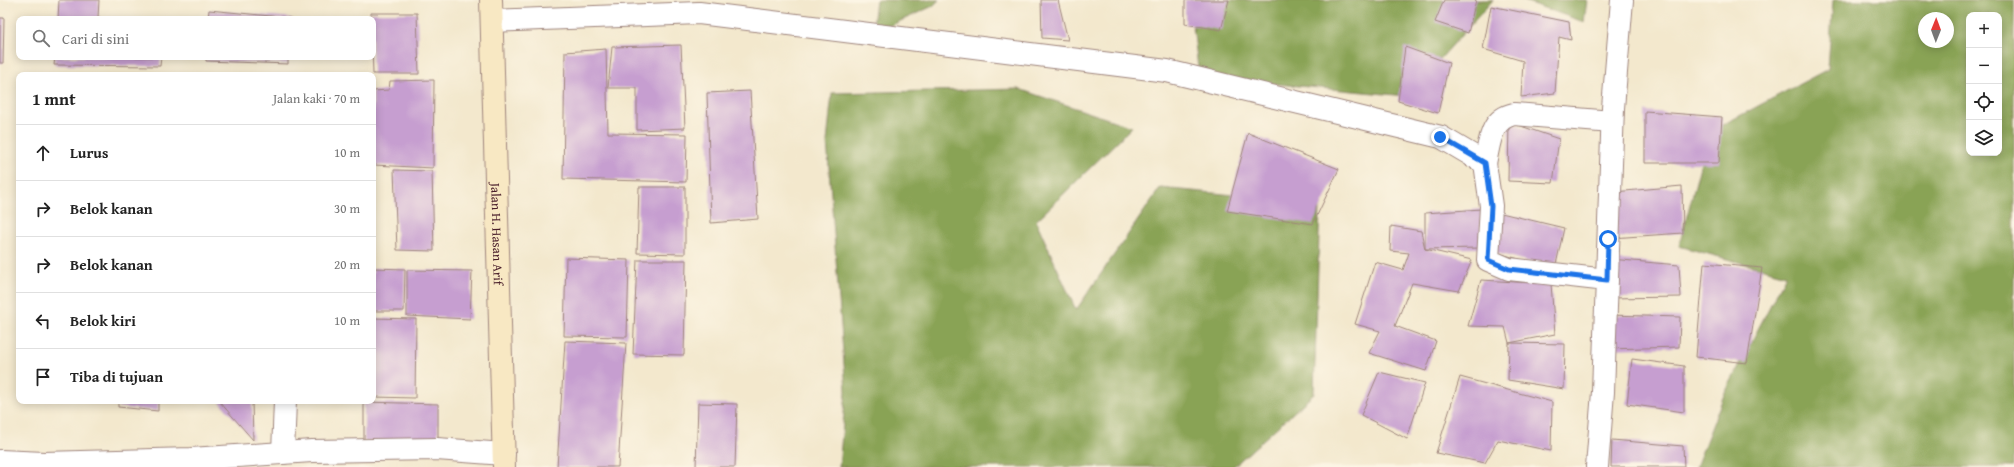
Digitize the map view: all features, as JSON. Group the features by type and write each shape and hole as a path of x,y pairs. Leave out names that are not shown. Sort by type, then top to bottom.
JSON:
{"main road":[{"name":"Jalan H. Hasan Arif","path":"492,11 504,460"}],"street":[{"path":"1597,467 1603,392 1612,122 1622,0"},
{"path":"492,11 699,13 1167,71 1440,137 1485,163"},
{"path":"1607,280 1509,269 1488,260 1491,206 1485,163 1495,124 1503,117 1514,114 1612,122"},
{"path":"283,453 285,404"},
{"path":"0,461 44,463 191,459 283,453 436,449 504,460"}],"green space":[{"path":"876,0 939,0 933,6 872,34"},
{"path":"1190,0 1493,0 1407,96 1199,77"},
{"path":"1521,0 1587,0 1584,22"},
{"path":"1833,0 2014,0 2014,467 1696,467 1724,395 1786,275 1679,246 1709,132 1828,69"},
{"path":"1019,89 1132,127 1036,221 1076,310 1160,188 1320,203 1314,394 1233,467 839,467 846,391 827,142 832,93"}],"building":[{"path":"59,0 99,0 98,16 58,16"},
{"path":"1041,0 1058,0 1068,40 1042,38"},
{"path":"1185,0 1229,0 1221,30 1185,24"},
{"path":"1444,0 1476,0 1468,33 1435,22"},
{"path":"1491,6 1569,22 1571,40 1559,37 1555,93 1521,97 1523,61 1483,49"},
{"path":"209,10 270,16 208,16"},
{"path":"371,13 417,13 419,74 376,74 376,72 373,72 373,60 376,60 376,16 371,16"},
{"path":"0,18 4,18 3,63 0,63"},
{"path":"681,45 685,128 637,130 637,88 608,88 612,47"},
{"path":"1405,47 1449,63 1438,113 1398,101"},
{"path":"606,49 608,133 687,134 686,182 563,179 565,52"},
{"path":"55,60 161,60 160,66 54,65"},
{"path":"288,60 288,64 206,61"},
{"path":"434,80 433,168 376,165 376,91 389,90 390,81"},
{"path":"750,91 758,219 711,223 707,93"},
{"path":"1645,111 1722,117 1719,163 1645,163"},
{"path":"1509,122 1559,139 1553,183 1508,181"},
{"path":"1248,133 1339,169 1313,224 1227,211"},
{"path":"394,170 432,171 434,251 397,250"},
{"path":"1682,186 1683,233 1612,238 1614,192"},
{"path":"639,187 685,187 685,254 637,253"},
{"path":"1481,209 1480,248 1425,249 1425,213"},
{"path":"1497,212 1564,228 1555,269 1494,252"},
{"path":"1391,226 1421,231 1425,249 1472,260 1459,291 1412,283 1395,326 1436,341 1426,371 1369,353 1380,331 1355,324 1375,262 1403,270 1409,253 1390,251"},
{"path":"566,258 629,260 627,337 564,336"},
{"path":"1610,259 1679,265 1681,297 1609,298"},
{"path":"637,260 686,260 684,355 633,354"},
{"path":"1704,263 1762,268 1747,363 1696,357"},
{"path":"376,268 405,269 404,311 376,311"},
{"path":"407,270 472,271 470,319 407,316"},
{"path":"1481,280 1551,284 1555,334 1509,343 1505,327 1468,326"},
{"path":"1609,315 1680,317 1679,347 1607,349"},
{"path":"376,318 416,319 415,398 376,397"},
{"path":"565,341 626,343 618,467 557,467"},
{"path":"1509,343 1565,344 1564,389 1508,380"},
{"path":"1632,359 1684,366 1684,412 1627,404"},
{"path":"1379,372 1425,383 1407,439 1361,415"},
{"path":"1460,377 1552,402 1551,451 1498,440 1485,463 1436,453"},
{"path":"376,402 438,404 438,442 364,441 364,404 376,404"},
{"path":"698,403 737,404 735,467 696,467"},
{"path":"118,404 158,404 158,411 118,407"},
{"path":"222,404 252,404 253,440"},
{"path":"1612,440 1683,446 1684,467 1611,467"}],"route":[{"path":"1440,137 1485,163 1491,206 1488,260 1509,269 1607,280 1608,239"}]}
